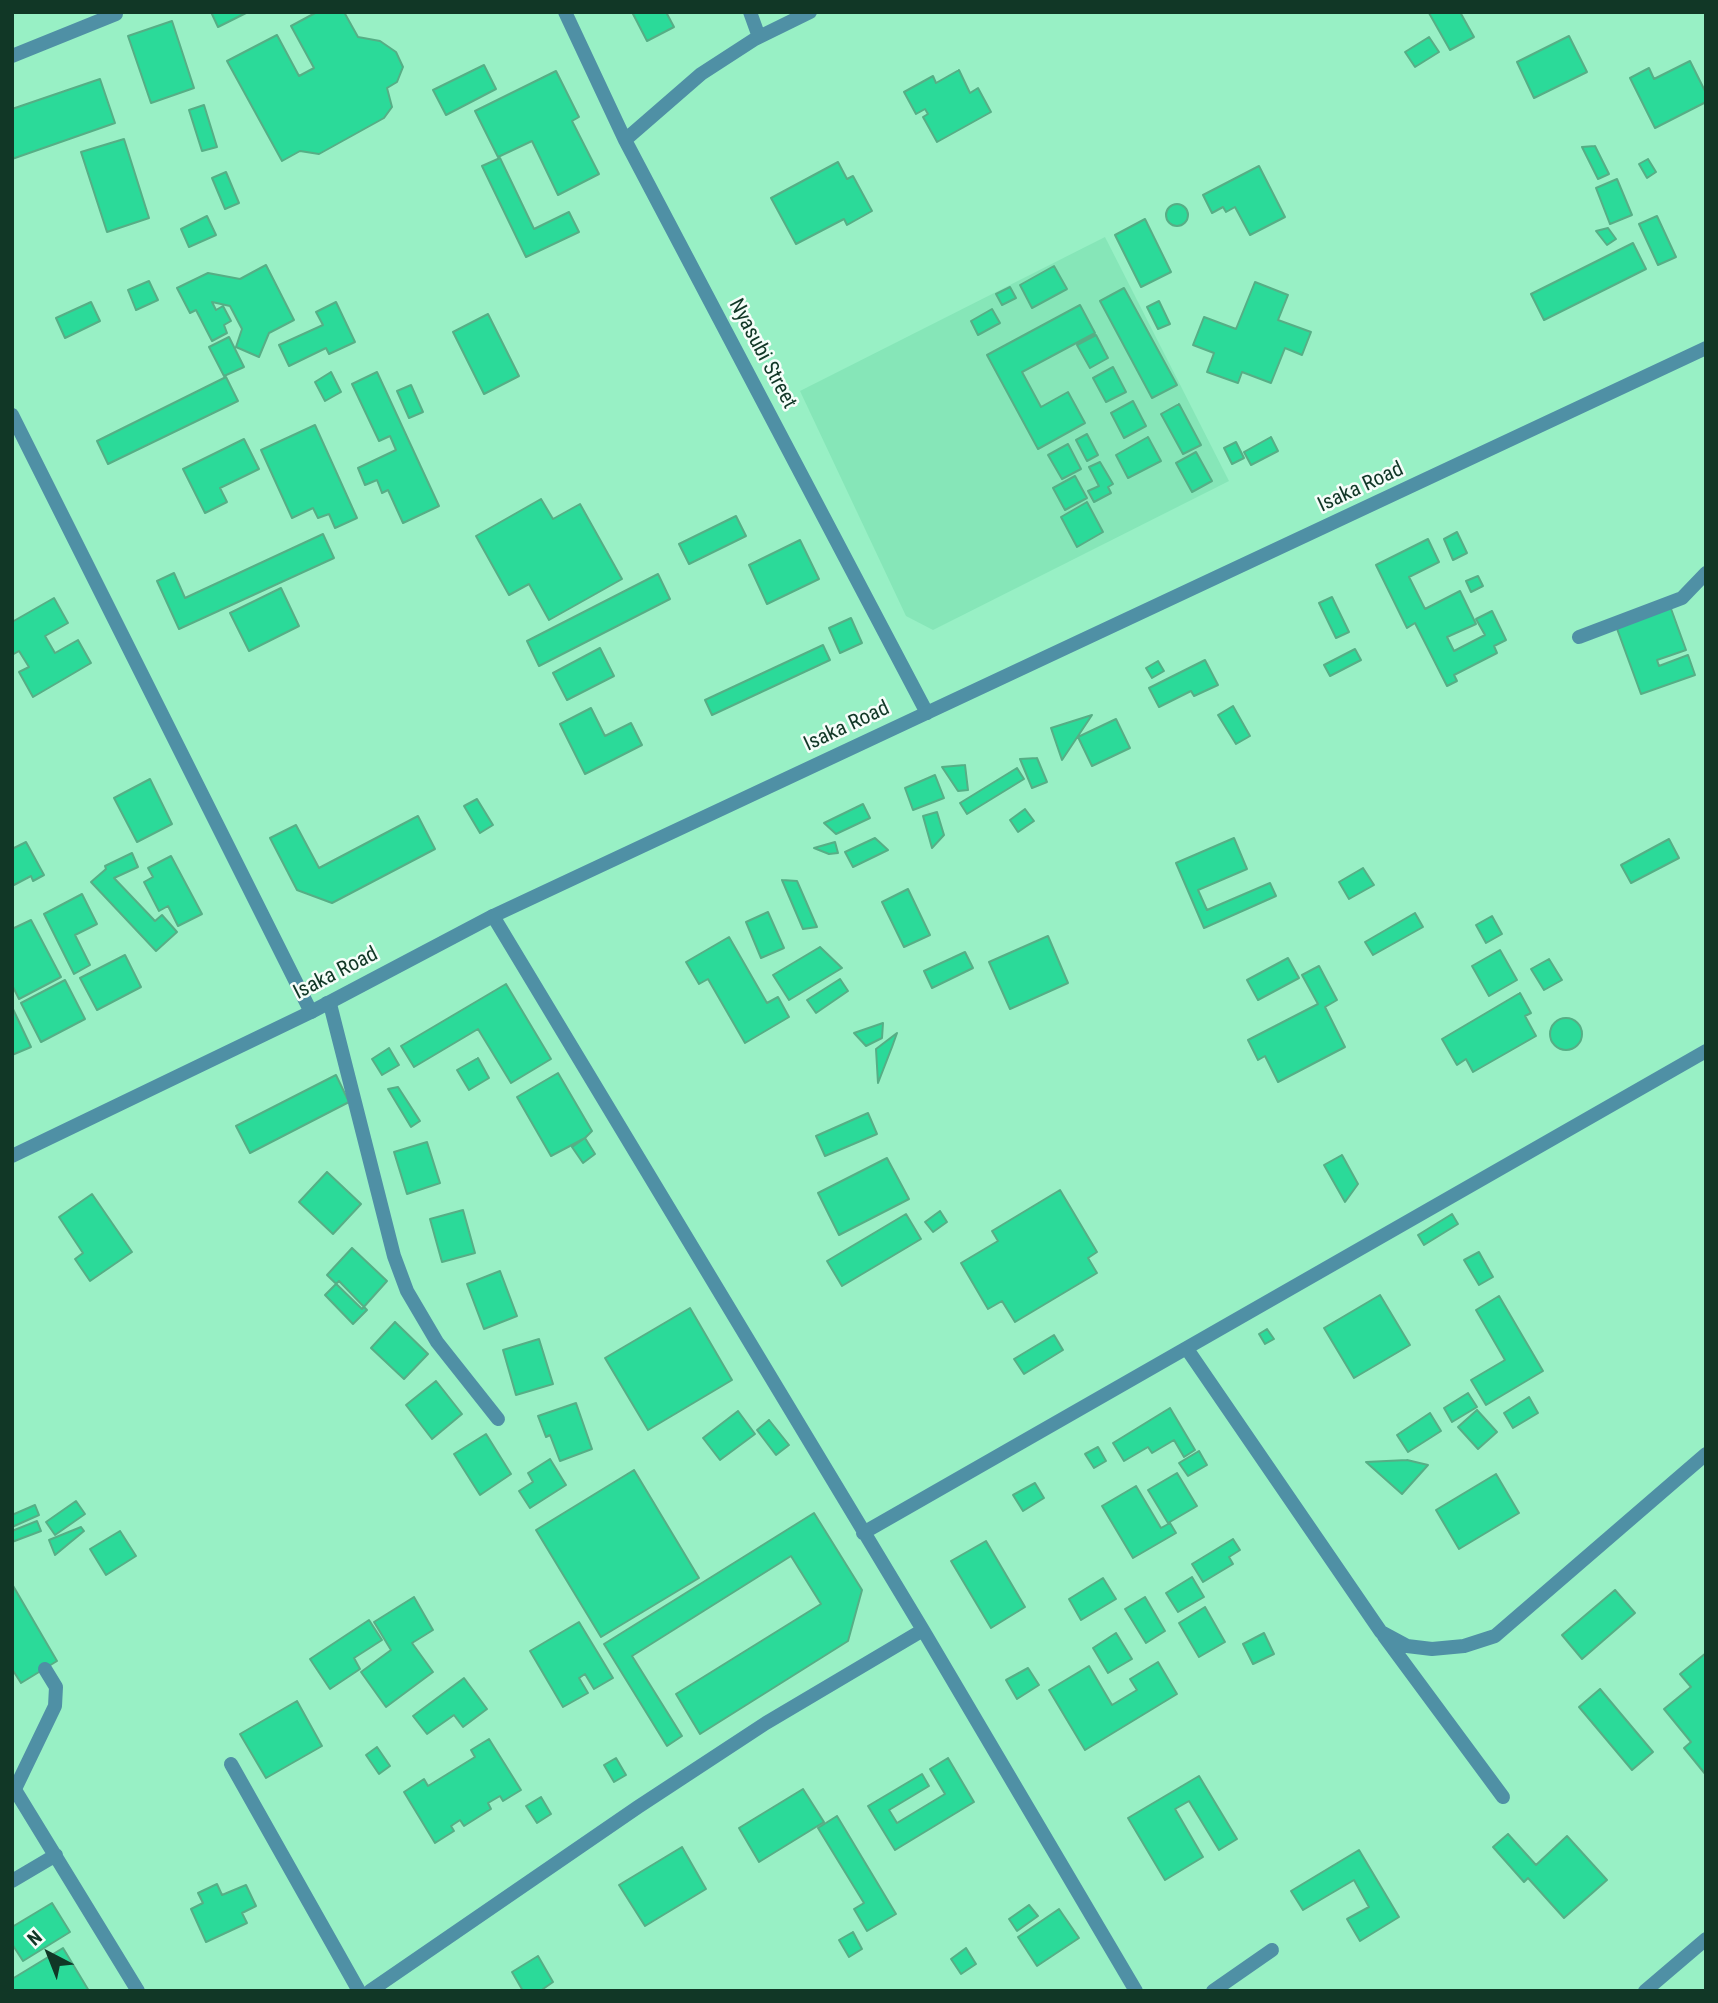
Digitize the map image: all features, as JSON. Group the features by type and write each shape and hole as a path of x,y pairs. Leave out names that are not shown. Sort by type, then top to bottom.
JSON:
{"street":[{"name":"Nyasubi Street","path":"565,12 625,140 927,713"},
{"path":"750,12 759,37"},
{"path":"625,140 701,74 759,37 810,12"},
{"path":"12,56 116,13"},
{"name":"Isaka Road","path":"12,1156 311,1012 493,916 1706,348"},
{"path":"12,415 311,1012"},
{"path":"1579,637 1682,598 1706,573"},
{"path":"493,916 923,1630 1136,1991"},
{"path":"327,1003 331,1008 394,1256 407,1291 437,1342 498,1419"},
{"path":"863,1533 1706,1051"},
{"path":"1187,1349 1381,1632 1503,1797"},
{"path":"1381,1632 1407,1646 1432,1649 1464,1646 1495,1636 1706,1454"},
{"path":"370,1991 766,1723 923,1630"},
{"path":"45,1669 56,1687 55,1706 14,1787 138,1991"},
{"path":"231,1764 359,1991"},
{"path":"12,1881 56,1855"},
{"path":"1645,1991 1706,1939"},
{"path":"1213,1991 1272,1950"}],"shaded area":[{"path":"1105,237 1229,481 933,630 906,616 800,391"}],"building":[{"path":"211,12 248,12 218,27"},
{"path":"317,12 344,12 358,37 380,41 396,52 403,67 397,82 387,88 392,107 384,118 319,154 300,151 282,161 227,61 277,35 299,76 314,68 291,26"},
{"path":"632,12 666,12 674,27 647,41"},
{"path":"1460,12 1474,37 1450,50 1429,13"},
{"path":"172,21 194,88 151,103 128,36"},
{"path":"1569,36 1587,72 1534,98 1517,62"},
{"path":"1429,37 1439,52 1415,67 1405,52"},
{"path":"1690,61 1706,93 1706,102 1655,128 1630,78 1649,68 1654,79"},
{"path":"484,65 496,89 446,115 433,90"},
{"path":"959,70 970,93 978,88 991,112 937,142 923,117 928,114 925,109 916,114 904,92 933,76 936,83"},
{"path":"556,71 579,117 572,121 599,174 558,195 532,141 498,157 475,111"},
{"path":"100,79 115,123 12,159 12,109"},
{"path":"204,105 217,147 202,151 189,110"},
{"path":"124,139 149,218 107,232 81,152"},
{"path":"1595,146 1609,174 1598,179 1582,147"},
{"path":"500,158 534,229 569,212 579,232 526,257 482,166"},
{"path":"1648,159 1656,172 1647,178 1639,164"},
{"path":"838,162 847,179 853,176 872,211 847,225 844,219 796,244 771,198"},
{"path":"1259,166 1285,217 1250,235 1235,207 1226,212 1223,207 1212,213 1203,195"},
{"path":"226,172 239,203 225,209 212,178"},
{"path":"1617,179 1632,215 1610,224 1596,188"},
{"path":"1177,204 1185,207 1188,215 1185,223 1177,226 1169,223 1166,215 1169,207"},
{"path":"207,216 216,235 189,247 181,229"},
{"path":"1657,216 1676,257 1658,265 1639,224"},
{"path":"1145,219 1171,272 1141,287 1115,235"},
{"path":"1608,228 1616,239 1607,245 1596,231"},
{"path":"1633,243 1646,269 1544,320 1531,294"},
{"path":"266,265 294,320 269,333 259,357 236,347 242,329 230,306 212,302 216,310 223,306 231,321 224,325 227,333 212,341 196,310 190,313 177,288 208,273 240,279"},
{"path":"1054,266 1067,289 1032,308 1020,285"},
{"path":"149,281 158,300 136,310 128,290"},
{"path":"1255,282 1288,295 1278,320 1311,332 1302,355 1285,348 1271,383 1242,372 1238,383 1207,372 1214,353 1193,345 1204,317 1236,329"},
{"path":"1010,287 1016,298 1002,305 996,294"},
{"path":"1124,288 1177,385 1152,398 1100,301"},
{"path":"1159,301 1170,324 1158,329 1147,307"},
{"path":"91,302 100,321 65,338 56,318"},
{"path":"336,302 355,342 329,354 326,348 289,366 279,345 323,325 316,312"},
{"path":"1080,305 1095,333 1022,372 1041,407 1068,392 1085,423 1038,449 987,355"},
{"path":"992,309 1000,323 978,335 971,321"},
{"path":"488,314 519,376 484,394 453,332"},
{"path":"1096,335 1108,358 1090,368 1077,345"},
{"path":"229,337 244,367 224,376 209,347"},
{"path":"1113,367 1126,392 1106,402 1093,378"},
{"path":"331,372 341,392 325,401 315,382"},
{"path":"377,372 439,506 403,523 388,490 382,493 377,480 365,485 358,468 396,450 390,436 379,441 352,384"},
{"path":"226,377 238,401 108,464 97,441"},
{"path":"411,385 423,412 409,418 397,391"},
{"path":"1133,401 1146,426 1124,438 1111,413"},
{"path":"1179,404 1201,445 1183,454 1161,414"},
{"path":"315,425 357,518 335,528 329,514 318,518 313,508 292,518 261,450"},
{"path":"1087,434 1098,455 1087,461 1076,440"},
{"path":"1148,437 1161,461 1128,478 1116,455"},
{"path":"1271,437 1278,451 1251,465 1244,452"},
{"path":"244,439 259,469 220,488 227,502 205,513 183,469"},
{"path":"1236,442 1244,458 1232,464 1224,448"},
{"path":"1068,444 1081,469 1062,479 1048,455"},
{"path":"1196,452 1212,481 1192,492 1176,463"},
{"path":"1100,462 1113,484 1108,487 1111,493 1094,502 1088,491 1099,486 1089,467"},
{"path":"1075,476 1087,498 1065,510 1053,488"},
{"path":"541,499 553,519 580,504 622,579 549,620 529,584 509,595 476,536"},
{"path":"1087,502 1103,532 1077,547 1061,517"},
{"path":"736,516 746,536 689,564 679,544"},
{"path":"1457,532 1467,553 1453,560 1444,539"},
{"path":"323,534 334,558 179,629 157,581 174,573 185,598"},
{"path":"1428,539 1439,562 1409,577 1425,609 1460,591 1476,624 1447,637 1454,651 1485,635 1476,619 1492,611 1506,640 1494,646 1497,653 1454,675 1457,681 1447,686 1415,623 1407,628 1376,565"},
{"path":"800,540 819,579 767,604 749,565"},
{"path":"658,574 670,599 539,666 527,641"},
{"path":"1478,576 1483,586 1471,592 1466,581"},
{"path":"281,588 299,626 249,651 230,613"},
{"path":"1332,597 1349,632 1336,638 1319,603"},
{"path":"54,598 68,623 45,636 55,653 78,640 91,663 33,697 19,672 29,667 19,651 12,655 12,622"},
{"path":"1670,606 1686,650 1657,660 1659,666 1688,655 1695,675 1641,694 1616,626"},
{"path":"851,618 862,643 840,653 829,628"},
{"path":"823,645 830,660 712,715 705,700"},
{"path":"600,648 614,676 567,700 553,673"},
{"path":"1355,649 1361,660 1330,676 1324,665"},
{"path":"1205,660 1218,685 1194,696 1191,691 1159,707 1149,688"},
{"path":"1158,661 1164,671 1152,678 1146,668"},
{"path":"1233,706 1250,736 1236,744 1218,715"},
{"path":"591,708 605,736 631,723 642,745 585,774 560,724"},
{"path":"1092,715 1062,760 1051,728"},
{"path":"1116,719 1130,748 1092,766 1078,737"},
{"path":"1037,758 1047,782 1032,788 1020,759"},
{"path":"965,765 968,790 958,791 942,767"},
{"path":"1017,768 1024,779 967,814 960,803"},
{"path":"935,775 944,798 913,810 905,788"},
{"path":"150,779 172,824 137,842 114,798"},
{"path":"477,799 493,825 480,833 464,806"},
{"path":"863,804 870,818 836,834 824,823"},
{"path":"1025,809 1034,821 1018,832 1010,820"},
{"path":"937,812 944,835 932,848 923,816"},
{"path":"418,816 435,849 332,903 297,890 270,838 296,825 319,868"},
{"path":"875,838 888,850 853,867 845,852"},
{"path":"1234,838 1247,869 1198,890 1207,910 1270,883 1276,896 1204,928 1176,863"},
{"path":"1669,839 1679,858 1631,883 1621,865"},
{"path":"26,842 44,875 33,881 31,876 12,886 12,849"},
{"path":"835,842 838,853 829,854 814,848"},
{"path":"132,853 138,867 114,878 155,921 162,915 177,932 156,951 91,882 106,869 105,866"},
{"path":"171,856 202,914 178,926 168,906 159,911 144,882 153,877 148,868"},
{"path":"1363,868 1374,885 1349,899 1339,882"},
{"path":"782,880 797,881 817,927 803,929"},
{"path":"908,889 930,935 904,947 882,902"},
{"path":"82,894 97,924 75,935 90,965 74,974 44,914"},
{"path":"768,912 784,948 761,958 746,922"},
{"path":"1415,913 1423,927 1373,955 1365,942"},
{"path":"1492,916 1502,934 1486,943 1476,925"},
{"path":"31,920 61,977 19,999 12,985 12,929"},
{"path":"1048,936 1068,983 1010,1009 989,962"},
{"path":"729,937 767,1003 778,997 789,1017 745,1043 708,979 699,984 686,962"},
{"path":"820,947 842,968 789,1000 773,975"},
{"path":"1500,950 1517,980 1489,996 1472,966"},
{"path":"965,952 973,968 932,988 924,971"},
{"path":"125,955 141,987 97,1010 80,978"},
{"path":"1288,958 1299,978 1258,1000 1247,980"},
{"path":"1549,959 1562,980 1544,990 1531,969"},
{"path":"1319,966 1337,1000 1325,1007 1345,1047 1278,1082 1265,1056 1258,1060 1248,1040 1318,1004 1302,975"},
{"path":"840,979 848,991 816,1013 807,1000"},
{"path":"65,980 85,1019 41,1042 21,1003"},
{"path":"506,984 551,1059 511,1083 478,1029 414,1067 401,1046"},
{"path":"1520,993 1531,1013 1525,1016 1536,1036 1473,1072 1466,1059 1457,1065 1442,1039"},
{"path":"12,1007 31,1047 12,1055"},
{"path":"1566,1018 1578,1022 1582,1034 1578,1046 1566,1050 1554,1046 1550,1034 1554,1022"},
{"path":"883,1023 882,1038 866,1046 854,1033"},
{"path":"897,1033 892,1047 878,1083 876,1049"},
{"path":"389,1048 399,1065 382,1075 372,1059"},
{"path":"478,1058 489,1078 469,1090 457,1070"},
{"path":"558,1073 592,1131 585,1138 551,1156 517,1097"},
{"path":"336,1075 349,1102 250,1153 236,1126"},
{"path":"398,1087 420,1121 411,1127 388,1089"},
{"path":"868,1113 877,1134 825,1156 816,1136"},
{"path":"585,1138 595,1154 583,1163 572,1147"},
{"path":"427,1142 440,1183 407,1194 394,1152"},
{"path":"1342,1155 1358,1184 1345,1202 1324,1165"},
{"path":"887,1158 909,1199 839,1235 818,1193"},
{"path":"327,1172 361,1204 333,1234 299,1202"},
{"path":"1060,1190 1097,1252 1088,1258 1097,1273 1015,1322 1002,1301 988,1309 961,1263 998,1241 992,1231"},
{"path":"92,1194 132,1252 90,1281 75,1259 83,1253 59,1217"},
{"path":"463,1210 475,1253 442,1262 430,1219"},
{"path":"940,1211 947,1222 933,1232 925,1222"},
{"path":"906,1214 921,1239 842,1286 827,1261"},
{"path":"1452,1214 1458,1224 1424,1245 1418,1235"},
{"path":"352,1248 387,1281 362,1309 327,1275"},
{"path":"1479,1252 1493,1277 1479,1285 1464,1260"},
{"path":"500,1271 517,1316 484,1329 467,1284"},
{"path":"339,1281 367,1310 353,1324 325,1295"},
{"path":"1380,1295 1410,1345 1354,1378 1324,1328"},
{"path":"1499,1296 1543,1371 1486,1405 1471,1380 1505,1360 1476,1310"},
{"path":"690,1308 732,1380 648,1430 605,1358"},
{"path":"395,1322 428,1354 404,1379 371,1348"},
{"path":"1267,1329 1274,1339 1265,1344 1259,1334"},
{"path":"1054,1335 1063,1350 1024,1374 1014,1359"},
{"path":"539,1339 553,1384 516,1395 503,1350"},
{"path":"436,1381 462,1414 432,1439 406,1405"},
{"path":"1468,1393 1477,1407 1452,1422 1444,1408"},
{"path":"1529,1397 1538,1413 1513,1428 1504,1413"},
{"path":"576,1403 592,1449 560,1461 550,1435 546,1437 538,1416"},
{"path":"1170,1408 1195,1450 1184,1457 1174,1440 1152,1453 1148,1447 1124,1461 1113,1443"},
{"path":"1477,1410 1497,1432 1478,1449 1458,1427"},
{"path":"738,1411 755,1434 720,1460 703,1438"},
{"path":"1430,1413 1441,1431 1408,1452 1397,1435"},
{"path":"769,1420 789,1445 776,1455 757,1430"},
{"path":"486,1434 511,1474 480,1495 454,1454"},
{"path":"1098,1447 1106,1461 1094,1468 1085,1454"},
{"path":"1199,1451 1207,1465 1188,1476 1179,1463"},
{"path":"550,1459 566,1485 530,1508 519,1491 533,1482 528,1473"},
{"path":"1407,1460 1428,1465 1402,1494 1366,1462"},
{"path":"634,1470 699,1578 601,1637 536,1530"},
{"path":"1177,1473 1197,1506 1168,1523 1148,1490"},
{"path":"1496,1474 1519,1513 1459,1549 1436,1510"},
{"path":"1035,1483 1044,1498 1023,1511 1013,1495"},
{"path":"1136,1486 1161,1528 1170,1523 1176,1533 1133,1558 1102,1506"},
{"path":"76,1501 85,1514 55,1535 46,1522"},
{"path":"35,1505 39,1515 12,1527 12,1515"},
{"path":"814,1513 862,1590 848,1641 700,1734 676,1694 821,1604 791,1556 632,1656 682,1736 667,1746 604,1644"},
{"path":"37,1521 41,1531 12,1542 12,1531"},
{"path":"81,1527 84,1531 55,1555 49,1540"},
{"path":"120,1531 136,1556 106,1575 90,1549"},
{"path":"1233,1539 1240,1550 1229,1557 1233,1564 1203,1582 1192,1564"},
{"path":"986,1541 1025,1607 991,1628 951,1561"},
{"path":"1192,1577 1204,1597 1178,1612 1166,1593"},
{"path":"1103,1578 1116,1599 1081,1620 1069,1599"},
{"path":"12,1584 57,1661 21,1683 12,1669"},
{"path":"1615,1590 1635,1613 1582,1659 1562,1635"},
{"path":"414,1597 433,1630 412,1643 433,1672 386,1707 361,1672 391,1650 374,1622"},
{"path":"1145,1597 1165,1631 1146,1643 1125,1609"},
{"path":"1205,1607 1225,1642 1199,1657 1179,1623"},
{"path":"369,1620 382,1640 354,1658 360,1669 330,1689 310,1659"},
{"path":"579,1622 613,1678 594,1689 585,1674 579,1678 588,1693 563,1707 530,1651"},
{"path":"1116,1633 1132,1659 1108,1673 1093,1648"},
{"path":"1264,1633 1274,1654 1253,1664 1243,1644"},
{"path":"1706,1653 1706,1775 1684,1748 1691,1742 1664,1709 1691,1687 1680,1674"},
{"path":"1158,1662 1177,1694 1085,1750 1049,1690 1089,1666 1112,1705 1137,1690 1130,1679"},
{"path":"1028,1668 1039,1685 1017,1699 1006,1680"},
{"path":"464,1678 487,1709 463,1727 454,1715 427,1734 413,1716"},
{"path":"1600,1689 1653,1752 1632,1770 1579,1707"},
{"path":"297,1701 322,1746 266,1778 240,1734"},
{"path":"489,1739 521,1790 503,1801 500,1796 488,1803 491,1809 464,1826 460,1820 451,1826 454,1831 435,1843 404,1792 424,1779 428,1786 475,1757 471,1750"},
{"path":"377,1747 390,1766 379,1774 366,1755"},
{"path":"616,1758 626,1775 614,1782 604,1765"},
{"path":"948,1758 974,1802 895,1850 868,1806 922,1774 929,1786 889,1810 897,1823 945,1794 930,1769"},
{"path":"1199,1776 1237,1839 1219,1850 1189,1801 1175,1809 1203,1857 1165,1880 1128,1818"},
{"path":"803,1789 824,1822 759,1862 739,1828"},
{"path":"541,1797 551,1814 537,1823 526,1806"},
{"path":"837,1816 896,1914 867,1931 854,1909 864,1903 818,1828"},
{"path":"1508,1834 1536,1865 1567,1836 1607,1880 1564,1918 1528,1878 1524,1882 1493,1847"},
{"path":"682,1847 706,1889 645,1926 619,1885"},
{"path":"1359,1850 1399,1917 1360,1941 1347,1919 1369,1907 1354,1880 1303,1910 1291,1891"},
{"path":"217,1884 222,1895 246,1885 256,1906 242,1913 247,1923 206,1942 191,1909 203,1903 198,1893"},
{"path":"52,1903 70,1932 23,1961 12,1944 12,1927"},
{"path":"1029,1905 1038,1916 1017,1931 1009,1919"},
{"path":"1059,1909 1079,1938 1037,1966 1018,1937"},
{"path":"853,1932 862,1949 849,1957 839,1940"},
{"path":"63,1948 89,1991 12,1991 12,1979"},
{"path":"966,1948 976,1964 961,1974 951,1959"},
{"path":"538,1956 553,1982 543,1989 544,1991 523,1991 512,1972"}]}
